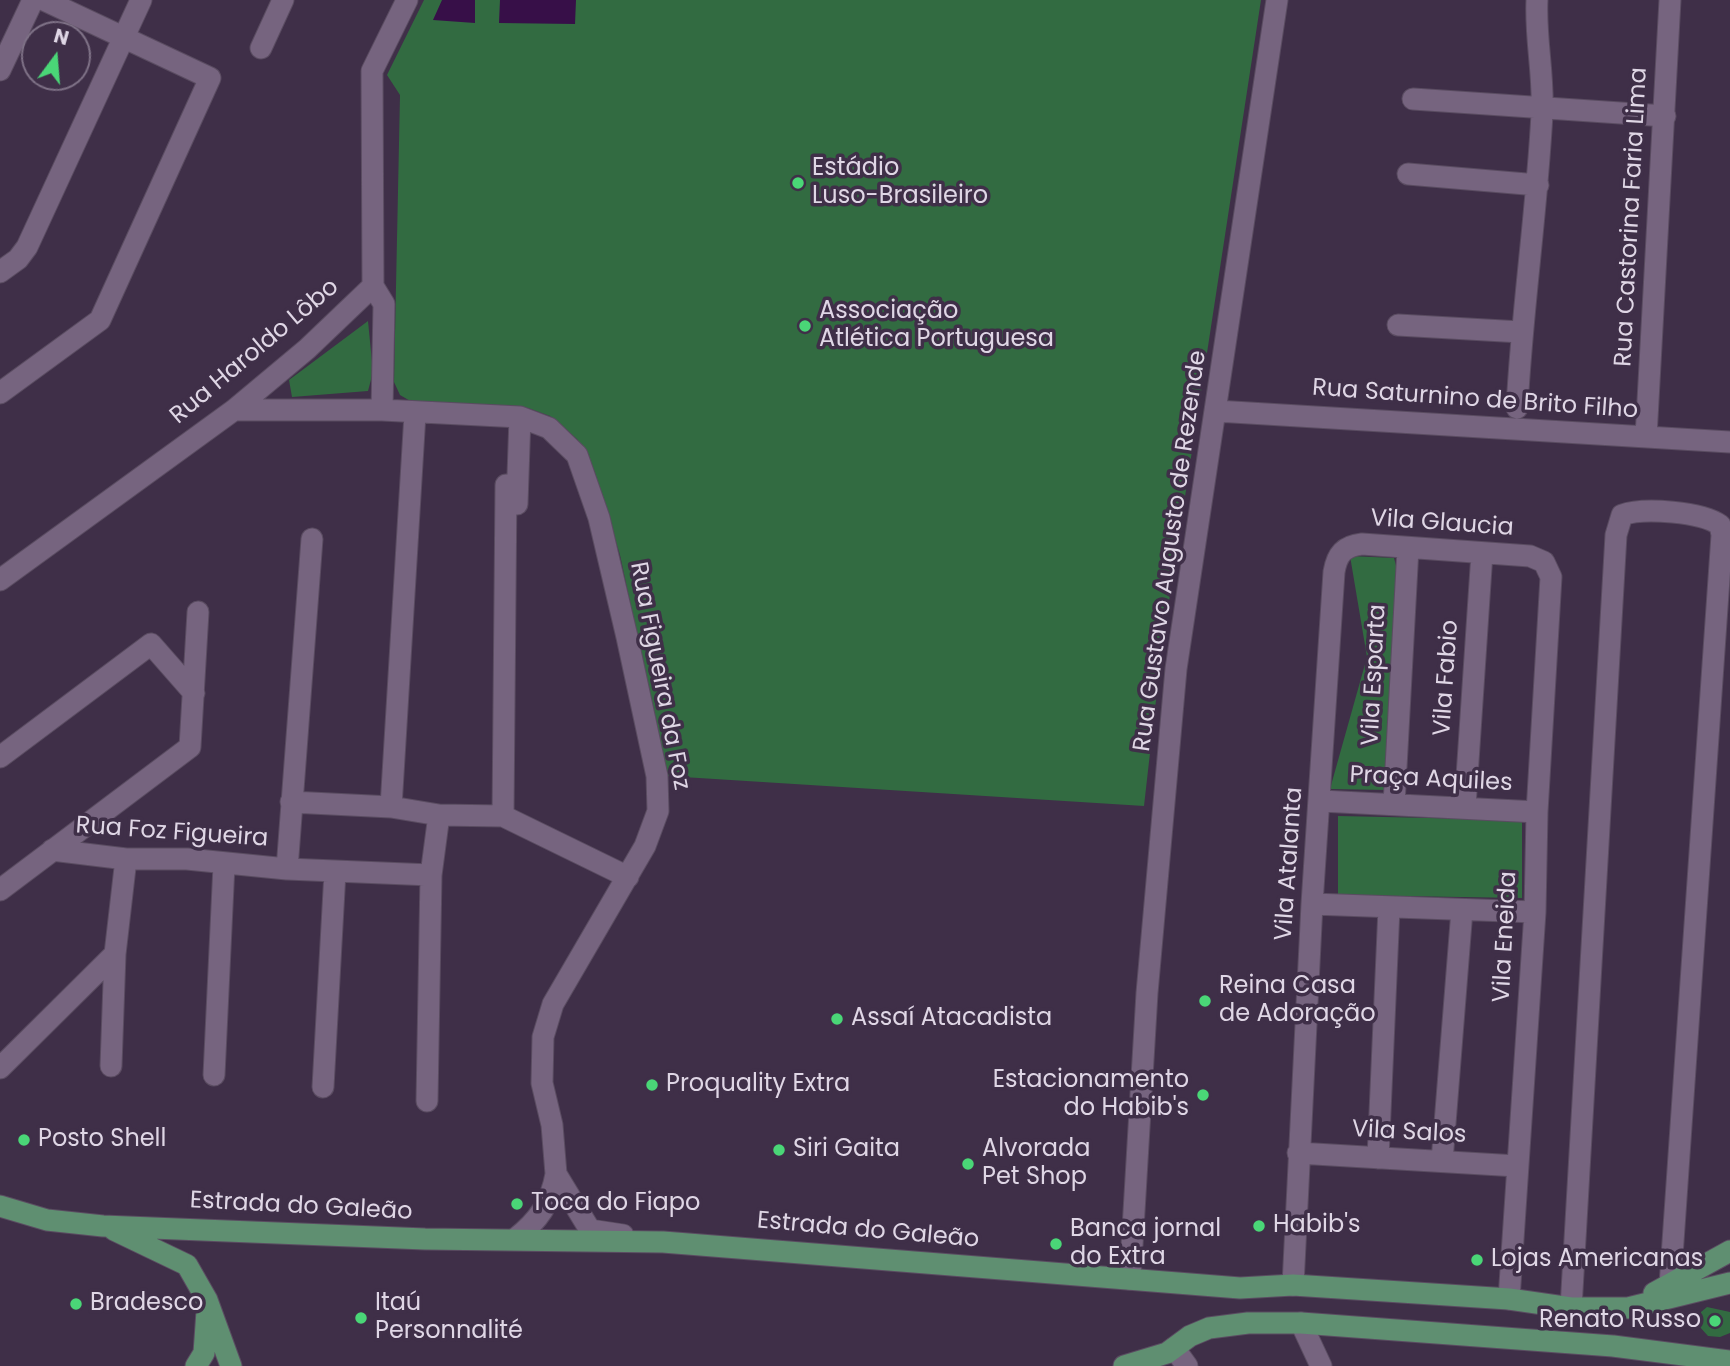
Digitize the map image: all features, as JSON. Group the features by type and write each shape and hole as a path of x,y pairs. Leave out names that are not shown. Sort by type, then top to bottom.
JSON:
{"main road":[{"name":"Estrada do Galeão","path":"0,1206 47,1220 103,1226 425,1239 663,1241 1240,1289 1293,1285 1509,1299 1571,1308 1628,1308 1730,1283"},
{"path":"103,1226 156,1247 187,1265 207,1300 231,1366"},
{"path":"1628,1308 1730,1251"},
{"path":"196,1366 205,1346 207,1300"},
{"path":"1124,1366 1171,1351 1209,1328 1248,1323 1301,1323 1613,1346 1730,1361"}],"street":[{"path":"0,70 33,0"},
{"path":"0,393 100,320 210,78 44,0"},
{"path":"0,272 18,260 27,247 141,0"},
{"path":"261,48 284,0"},
{"name":"Rua Haroldo Lôbo","path":"0,579 234,410 307,349 373,286 372,71 407,0"},
{"name":"Rua Gustavo Augusto de Rezende","path":"1130,1279 1147,993 1176,668 1277,0"},
{"path":"1517,408 1521,332 1538,185 1542,108 1536,27 1537,0"},
{"name":"Rua Castorina Faria Lima","path":"1646,437 1670,0"},
{"path":"1413,99 1665,116"},
{"path":"1408,174 1538,185"},
{"path":"373,286 384,304 382,410"},
{"path":"1398,325 1521,332"},
{"name":"Rua Figueira da Foz","path":"234,410 382,410 415,414 520,416 549,428 577,455 600,517 657,776 658,811 645,846 619,872 554,1004 543,1037 542,1083 552,1125 556,1174 552,1195 546,1206 515,1239"},
{"name":"Rua Saturnino de Brito Filho","path":"1216,411 1730,442"},
{"path":"391,807 415,414"},
{"path":"517,531 520,416"},
{"path":"503,816 506,485"},
{"path":"1571,1308 1616,535 1622,515 1638,511 1710,518 1720,525 1722,535 1670,1285"},
{"path":"287,869 312,539"},
{"name":"Vila Glaucia","path":"1334,572 1336,559 1352,545 1539,559 1551,578"},
{"name":"Vila Esparta","path":"1394,804 1408,548"},
{"name":"Vila Fabio","path":"1465,806 1482,553"},
{"name":"Vila Atalanta","path":"1293,1285 1312,904 1321,801 1334,572"},
{"name":"Vila Eneida","path":"1509,1299 1535,912 1537,812 1551,578"},
{"path":"0,890 190,747 198,612"},
{"path":"0,757 151,644 194,693"},
{"name":"Praça Aquiles","path":"1321,801 1465,806 1537,812"},
{"path":"291,802 391,807 439,815 503,816 619,872"},
{"path":"427,1101 431,876 439,815"},
{"name":"Rua Foz Figueira","path":"52,850 126,859 187,859 287,869 431,876"},
{"path":"111,1066 115,954 126,859"},
{"path":"214,1075 224,864"},
{"path":"323,1087 335,872"},
{"path":"1312,904 1535,912"},
{"path":"1378,1158 1389,908"},
{"path":"1442,1161 1462,910"},
{"path":"0,1068 115,954"},
{"name":"Vila Salos","path":"1298,1153 1517,1166"},
{"name":"Rua Figueira da Foz","path":"556,1174 590,1230 663,1241"},
{"path":"1301,1323 1321,1366"},
{"path":"1171,1351 1187,1366"}],"green space":[{"name":"Associação Atlética Portuguesa","path":"424,0 1261,0 1162,647 1144,806 667,776 620,555 594,470 577,439 550,416 528,408 412,402 400,395 394,382 400,95 387,75"},
{"path":"368,321 373,372 368,391 292,397 289,380"},
{"path":"1350,556 1394,558 1400,581 1388,790 1330,789 1367,657"},
{"path":"1338,816 1522,820 1522,898 1338,895"},
{"path":"1707,1307 1730,1312 1730,1333 1720,1337 1708,1336 1699,1326 1701,1312"}],"shaded area":[{"path":"442,0 475,0 475,23 433,20"},
{"path":"500,0 576,0 575,24 499,23"}],"place":[{"name":"Estádio Luso-Brasileiro","path":"798,183"},
{"name":"Associação Atlética Portuguesa","path":"805,326"},
{"name":"Reina Casa de Adoração","path":"1205,1001"},
{"name":"Assaí Atacadista","path":"837,1019"},
{"name":"Proquality Extra","path":"652,1085"},
{"name":"Estacionamento do Habib's","path":"1203,1095"},
{"name":"Posto Shell","path":"24,1140"},
{"name":"Siri Gaita","path":"779,1150"},
{"name":"Alvorada Pet Shop","path":"968,1164"},
{"name":"Toca do Fiapo","path":"517,1204"},
{"name":"Habib's","path":"1259,1226"},
{"name":"Banca jornal do Extra","path":"1056,1244"},
{"name":"Lojas Americanas","path":"1477,1260"},
{"name":"Bradesco","path":"76,1304"},
{"name":"Itaú Personnalité","path":"361,1318"},
{"name":"Renato Russo","path":"1715,1321"}]}
